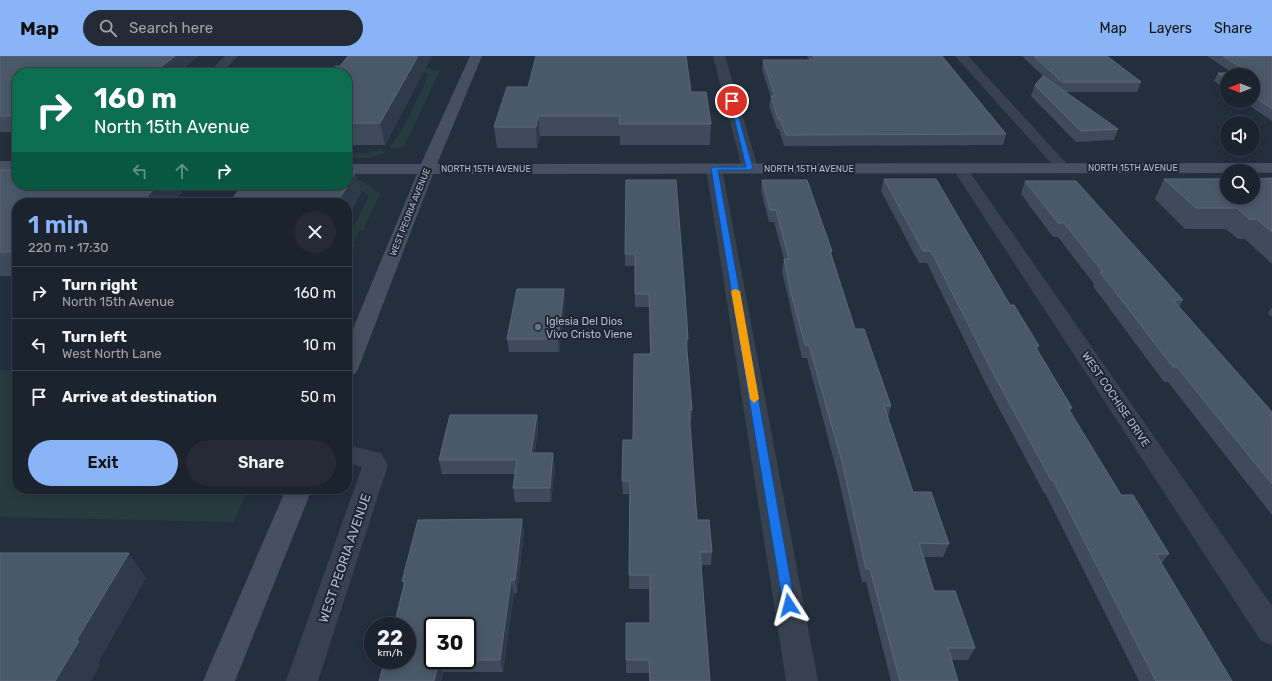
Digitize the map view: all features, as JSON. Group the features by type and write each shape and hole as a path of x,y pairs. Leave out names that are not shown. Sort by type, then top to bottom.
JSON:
{"street":[{"path":"219,68 232,56"},
{"name":"WEST PEORIA AVENUE","path":"352,357 427,169 476,56"},
{"path":"719,56 750,168"},
{"path":"961,56 1063,168"},
{"path":"0,166 12,166"},
{"name":"NORTH 15TH AVENUE","path":"352,168 1272,168"},
{"path":"714,168 802,681"},
{"name":"WEST COCHISE DRIVE","path":"960,168 1272,631"},
{"name":"WEST PEORIA AVENUE","path":"302,681 375,465 372,460 352,455"},
{"path":"219,681 297,494"}],"green space":[{"path":"426,68 440,71 404,146 394,149 389,146 398,136 422,90 429,75 424,72"},
{"path":"380,149 386,152 370,158 352,158 352,153 366,153"},
{"path":"352,180 360,180 380,194 363,230 360,230 353,244 356,245 352,253 352,226 357,220 369,196 364,192 352,189"},
{"path":"0,370 12,371 12,494 246,494 233,522 0,517"}],"building":[{"path":"0,56 175,56 159,68 12,68 12,116 0,116"},
{"path":"348,56 418,56 380,123 352,123 352,68 334,68 336,66 340,66"},
{"path":"536,56 686,56 691,92 706,92 711,124 619,124 620,116 538,116 536,127 494,127 507,87 528,87"},
{"path":"813,56 942,56 1006,134 786,135 780,119 778,119 771,96 775,96 763,60 815,60"},
{"path":"1034,56 1107,56 1141,82 1062,82"},
{"path":"1223,56 1272,56 1272,109 1260,101 1260,68 1242,68"},
{"path":"1043,76 1118,129 1081,131 1035,85"},
{"path":"0,170 12,170 12,190 153,190 146,198 12,198 12,252 0,252"},
{"path":"352,171 356,171 352,178"},
{"path":"1272,178 1272,232 1257,219 1249,219 1237,208 1196,208 1164,179 1220,179 1220,204 1260,204 1260,179"},
{"path":"884,179 936,179 1010,305 1014,305 1039,346 1035,346 1072,408 1068,408 1121,495 1133,495 1169,554 1156,554 1232,681 1156,681 1053,480 1051,480 991,369 931,251 923,251"},
{"path":"626,180 676,180 688,339 686,339 692,410 689,410 697,520 709,520 712,552 700,552 710,681 650,681 649,660 626,660 626,623 650,623 650,575 629,575 630,481 622,481 623,440 633,440 634,354 651,354 649,294 635,294 635,254 625,254"},
{"path":"762,180 807,180 832,251 830,251 855,329 864,329 891,406 884,406 913,492 931,492 949,544 919,543 934,591 955,591 975,648 948,648 958,681 900,681 870,569 866,569 842,462 809,345 805,345 791,293 784,259 789,259 776,210 770,210"},
{"path":"1025,181 1076,181 1183,300 1173,300 1272,412 1272,415 1269,415 1272,418 1272,484 1177,367 1173,367 1100,272 1103,272 1064,223 1058,223"},
{"path":"239,190 345,190 340,198 233,198"},
{"name":"Iglesia Del Dios Vivo Cristo Viene","path":"517,289 564,289 558,339 507,339"},
{"path":"450,415 537,415 531,453 553,453 550,488 513,488 517,460 439,460"},
{"path":"522,519 515,580 511,580 500,660 476,660 476,617 424,617 424,669 437,669 434,681 379,681 382,669 416,669 416,617 396,617 405,581 402,581 418,520"},
{"path":"0,553 129,553 76,641 79,641 55,681 0,681"}],"slow traffic":[{"path":"735,291 754,399"}],"place":[{"name":"Iglesia Del Dios Vivo Cristo Viene","path":"538,327"}],"route":[{"path":"732,101 750,168 714,168 789,605"}]}
